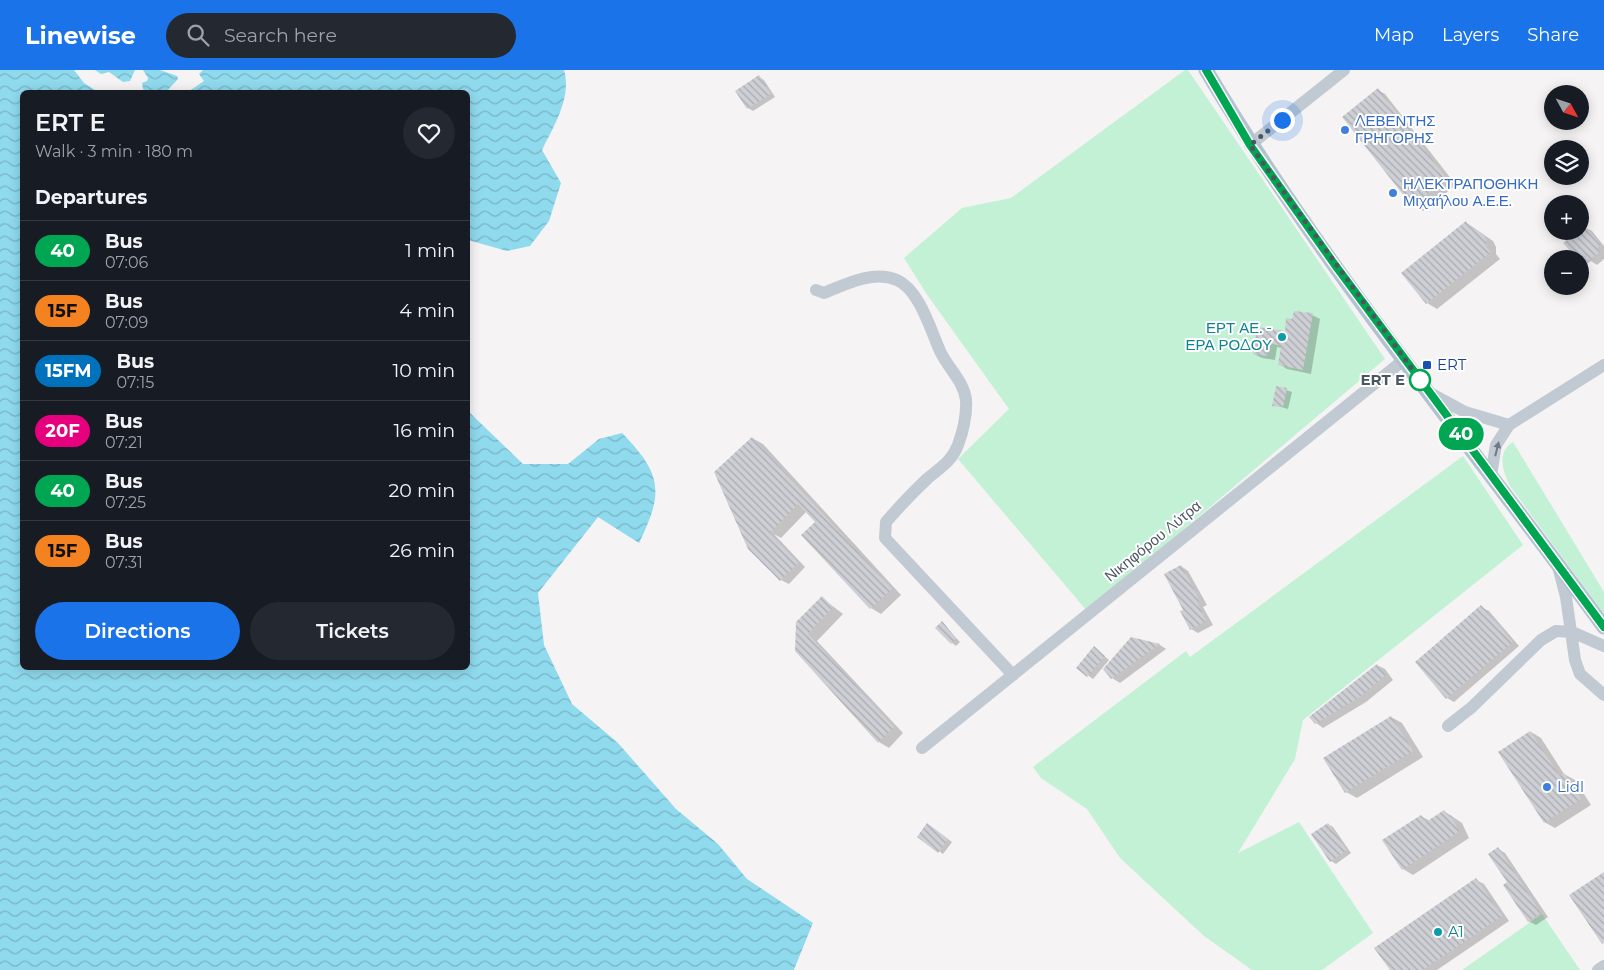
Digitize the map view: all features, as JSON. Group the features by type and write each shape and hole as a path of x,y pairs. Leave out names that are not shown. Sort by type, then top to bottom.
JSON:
{"main road":[{"path":"1206,70 1250,145 1405,359 1604,627"}],"street":[{"path":"1250,145 1344,70"},
{"path":"816,290 824,293 864,278 886,277 898,280 912,292 942,355 955,374 966,399 965,423 957,447 946,465 930,477 886,522 885,538 1013,674"},
{"name":"Νικηφόρου Λύτρα","path":"922,748 1405,359"},
{"path":"1492,475 1496,445 1508,425 1604,365"},
{"path":"1430,393 1466,412 1508,425"},
{"path":"1556,562 1572,632 1575,660 1580,674 1604,695"},
{"path":"1448,726 1472,707 1540,640 1556,631 1572,632 1604,646"},
{"path":"1598,970 1604,966"}],"green space":[{"path":"1185,70 1188,70 1385,359 1087,611 958,459 1009,409 928,296 904,258 962,208 1011,198"},
{"path":"1513,442 1604,592 1604,614 1510,486 1502,462 1504,451"},
{"path":"1463,456 1523,545 1303,720 1295,759 1238,853 1299,822 1373,933 1322,970 1252,970 1204,936 1120,858 1087,809 1041,778 1033,767 1186,651 1190,657"},
{"path":"1542,914 1580,970 1462,970"}],"water":[{"path":"0,70 74,70 84,83 95,90 20,90 20,670 470,670 470,413 523,464 568,464 599,439 622,433 645,460 652,472 655,484 653,510 639,543 598,517 538,593 544,645 572,704 618,743 676,809 718,844 747,879 813,923 794,970 0,970"},
{"path":"95,70 135,70 130,81 123,82 109,72 101,74"},
{"path":"143,70 160,70 177,76 178,79 168,90 144,90 142,83 147,81 148,78"},
{"path":"203,70 564,70 566,91 564,101 542,150 561,183 549,221 530,246 507,251 470,241 470,90 191,90 204,81 199,74"}],"pier":[{"path":"814,921 815,924 796,970 794,970"}],"building":[{"path":"759,75 771,94 747,109 735,91"},
{"path":"1378,88 1447,179 1412,206 1342,117"},
{"path":"1466,221 1469,226 1483,234 1486,240 1486,247 1491,252 1426,304 1401,273"},
{"path":"1589,231 1601,245 1597,248 1600,252 1589,260 1589,250 1569,250 1563,243 1566,240 1589,240"},
{"name":"ΕΡΤ ΑΕ. - ΕΡΑ ΡΟΔΟΥ","path":"1294,311 1313,313 1303,370 1278,365 1281,346 1269,343 1267,356 1253,354 1257,327 1285,331 1286,318 1292,319"},
{"path":"1276,386 1287,388 1283,407 1272,406"},
{"path":"752,437 892,589 870,609 801,535 815,522 798,504 770,533 798,563 780,581 748,549 714,472"},
{"path":"1181,565 1200,601 1197,602 1206,621 1190,630 1180,611 1183,610 1164,574"},
{"path":"822,596 833,607 808,634 894,727 878,743 795,651 796,622"},
{"path":"1481,605 1513,642 1446,699 1415,662"},
{"path":"942,621 956,638 951,644 935,628"},
{"path":"1131,637 1160,644 1111,679 1103,669"},
{"path":"1094,646 1105,656 1087,677 1076,668"},
{"path":"1377,664 1386,675 1358,698 1315,724 1309,717"},
{"path":"1391,716 1413,751 1345,793 1323,758"},
{"name":"Lidl","path":"1530,731 1560,776 1564,773 1581,799 1544,823 1498,752"},
{"path":"1444,810 1449,817 1451,815 1459,832 1402,870 1382,840 1421,815 1426,822"},
{"path":"927,823 948,839 938,853 917,837"},
{"path":"1328,823 1347,850 1330,862 1311,834"},
{"path":"1498,847 1541,913 1528,922 1503,885 1507,882 1488,854"},
{"path":"1604,872 1604,943 1602,944 1569,895"},
{"name":"A1","path":"1476,878 1502,916 1423,970 1390,970 1374,948"}],"bus line":[{"name":"40","path":"1206,70 1250,145 1335,265 1604,627"}],"place":[{"name":"ΛΕΒΕΝΤΗΣ ΓΡΗΓΟΡΗΣ","path":"1345,130"},
{"name":"ΗΛΕΚΤΡΑΠΟΘΗΚΗ Μιχαήλου Α.Ε.Ε.","path":"1393,193"},
{"name":"ΕΡΤ ΑΕ. - ΕΡΑ ΡΟΔΟΥ","path":"1282,337"},
{"name":"ERT","path":"1427,365"},
{"name":"ERT E","path":"1420,380"},
{"name":"Lidl","path":"1547,787"},
{"name":"A1","path":"1438,932"}],"route":[{"path":"1282,120 1250,145 1420,380"}]}
